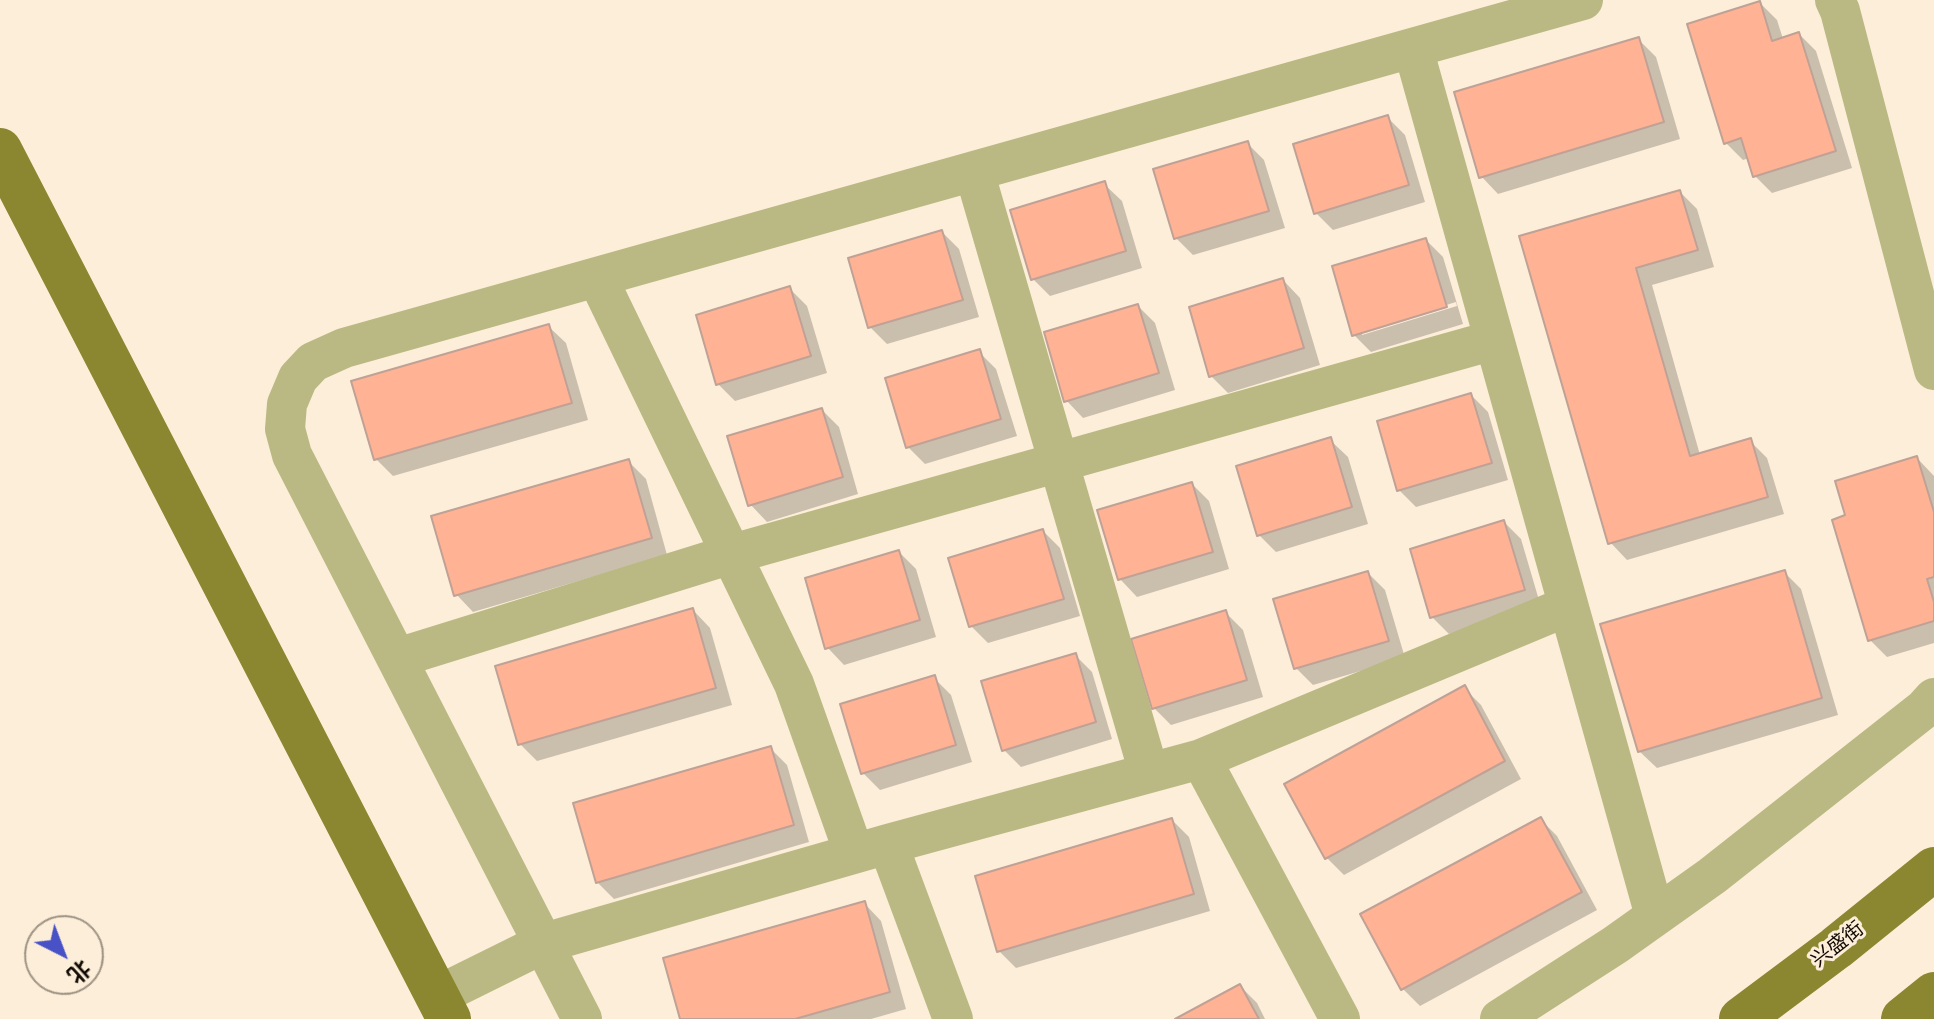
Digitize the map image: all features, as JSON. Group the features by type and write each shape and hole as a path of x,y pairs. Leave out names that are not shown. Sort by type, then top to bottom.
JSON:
{"main road":[{"path":"0,150 443,1008"},
{"name":"兴盛街","path":"1741,1019 1934,869"},
{"path":"1903,1019 1934,994"}],"lane":[{"path":"582,1019 292,455 285,429 287,404 298,378 313,362 344,348 1583,0"},
{"path":"1835,0 1920,253 1934,370"},
{"path":"1413,48 1655,916"},
{"path":"974,171 1149,773"},
{"path":"597,277 953,1019"},
{"path":"397,658 732,554 1494,340"},
{"path":"443,1008 544,943 1201,759 1568,606"},
{"path":"1500,1019 1615,945 1712,876 1934,698"},
{"path":"1201,759 1340,1019"}],"building":[{"path":"1760,1 1772,41 1799,32 1836,151 1753,177 1741,138 1724,144 1687,24"},
{"path":"1639,37 1664,122 1479,178 1454,92"},
{"path":"1388,115 1409,185 1314,214 1293,144"},
{"path":"1248,141 1269,211 1174,239 1153,169"},
{"path":"1105,181 1126,251 1031,280 1010,210"},
{"path":"1680,190 1698,250 1636,268 1690,456 1751,438 1768,497 1608,544 1519,236"},
{"path":"942,230 963,300 868,328 848,258"},
{"path":"1426,238 1447,307 1352,336 1332,266"},
{"path":"1283,278 1304,348 1209,377 1189,307"},
{"path":"790,286 811,356 716,385 696,315"},
{"path":"1138,304 1159,373 1064,402 1044,332"},
{"path":"549,324 572,403 374,460 351,381"},
{"path":"980,349 1001,419 906,448 885,378"},
{"path":"1471,393 1492,463 1397,491 1377,421"},
{"path":"822,408 843,477 748,506 727,436"},
{"path":"1331,437 1352,507 1257,536 1236,466"},
{"path":"1917,456 1934,512 1934,577 1927,579 1934,602 1934,621 1868,641 1832,520 1845,515 1835,481"},
{"path":"629,459 652,538 454,596 431,516"},
{"path":"1192,482 1213,552 1118,580 1097,510"},
{"path":"1504,520 1525,590 1430,618 1410,549"},
{"path":"1043,529 1064,599 969,627 948,558"},
{"path":"899,550 920,620 825,649 805,578"},
{"path":"1785,570 1822,698 1638,752 1600,624"},
{"path":"1368,571 1389,641 1294,669 1273,599"},
{"path":"693,608 716,688 518,745 495,666"},
{"path":"1226,610 1247,680 1152,709 1131,639"},
{"path":"1076,653 1096,722 1002,751 981,681"},
{"path":"935,675 956,745 861,774 840,704"},
{"path":"1465,685 1505,761 1325,859 1284,784"},
{"path":"771,746 794,825 596,883 573,803"},
{"path":"1541,817 1582,892 1401,990 1360,914"},
{"path":"1172,818 1194,894 997,952 975,876"},
{"path":"865,901 890,992 795,1019 680,1019 663,958"},
{"path":"1240,984 1259,1019 1175,1019"}]}
